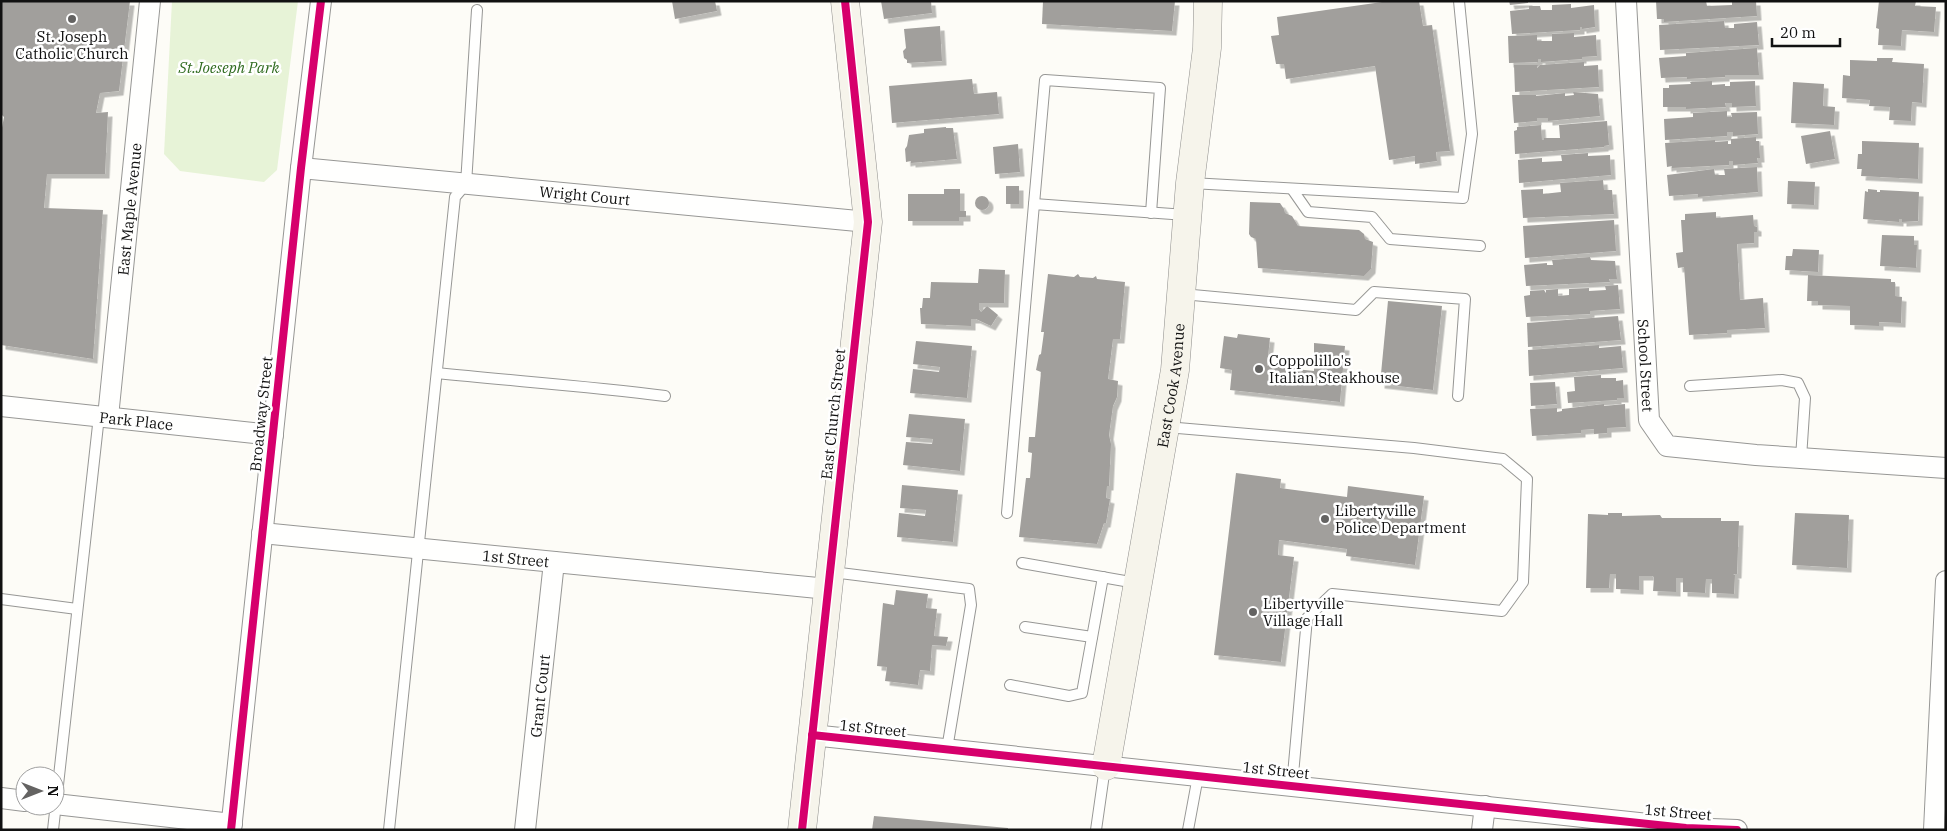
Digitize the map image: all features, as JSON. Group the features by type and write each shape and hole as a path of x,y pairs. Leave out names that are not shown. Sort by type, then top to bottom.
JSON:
{"street":[{"name":"East Maple Avenue","path":"103,417 150,1"},
{"name":"Broadway Street","path":"232,827 301,168 321,1"},
{"name":"East Church Street","path":"802,830 868,222 845,1"},
{"name":"East Cook Avenue","path":"1106,766 1175,370 1190,183 1207,48 1208,1"},
{"name":"School Street","path":"1626,1 1649,420 1668,446 1800,458 1946,468"},
{"name":"Wright Court","path":"301,168 868,222"},
{"name":"Park Place","path":"1,406 273,435"},
{"name":"1st Street","path":"262,533 554,562 829,580"},
{"name":"Grant Court","path":"525,830 554,562"},
{"path":"1934,830 1946,581"},
{"name":"1st Street","path":"812,735 1686,828 1738,830"},
{"path":"1,798 15,800"},
{"path":"65,805 232,827"},
{"path":"1482,830 1485,806"}],"lane":[{"path":"1190,183 1463,198 1472,134 1459,1"},
{"path":"389,830 456,198 466,184 477,10"},
{"path":"1007,513 1044,80 1160,88 1151,213"},
{"path":"1292,189 1308,212 1372,217 1390,239 1480,246"},
{"path":"1034,204 1187,215"},
{"path":"1181,294 1356,310 1374,292 1465,299 1458,396"},
{"path":"437,373 602,388 665,396"},
{"path":"1690,386 1782,380 1798,383 1805,398 1800,458"},
{"path":"59,766 77,609 103,417"},
{"path":"1165,427 1414,448 1503,459 1527,480 1523,582 1502,611 1332,594 1307,618 1292,786"},
{"path":"1022,563 1138,583"},
{"path":"1010,685 1069,696 1082,693 1102,577"},
{"path":"829,580 970,588 971,605 947,749"},
{"path":"1,599 77,609"},
{"path":"1025,627 1092,637"},
{"path":"1096,830 1106,766"},
{"path":"1188,830 1198,776"},
{"path":"53,830 54,816"}],"green space":[{"name":"St.Joeseph Park","path":"172,1 298,1 277,170 264,182 180,171 164,154"}],"building":[{"path":"1,1 130,1 119,91 100,93 96,113 108,112 105,174 47,174 44,208 103,210 93,359 1,345 1,133 4,117 1,114"},
{"path":"672,1 715,1 717,11 675,19"},
{"path":"881,1 931,1 932,13 884,19"},
{"path":"1043,1 1175,1 1172,31 1042,24"},
{"path":"1389,1 1419,1 1423,26 1432,25 1450,151 1436,152 1437,161 1415,164 1415,156 1389,160 1375,66 1286,79 1284,64 1276,64 1271,36 1279,35 1277,17"},
{"path":"1509,1 1528,1 1528,3 1510,5"},
{"path":"1656,1 1706,1 1707,6 1732,5 1732,1 1756,1 1757,16 1664,22 1664,19 1657,19"},
{"path":"1879,1 1916,1 1915,6 1936,7 1934,32 1902,30 1901,46 1878,45 1879,29 1876,28"},
{"path":"1571,4 1571,8 1594,5 1595,27 1582,29 1580,27 1580,30 1512,34 1510,11 1529,9 1529,6 1540,6 1541,10 1552,10 1552,5"},
{"path":"1724,21 1725,28 1734,28 1734,24 1757,22 1759,45 1660,50 1659,25"},
{"path":"940,26 942,61 907,63 903,51 906,48 904,29"},
{"path":"1574,33 1574,37 1596,35 1597,56 1582,57 1582,59 1541,62 1541,59 1538,59 1538,62 1509,63 1508,36 1537,35 1537,41 1552,41 1552,34"},
{"path":"1757,48 1759,75 1725,75 1725,77 1687,79 1687,77 1661,78 1659,58 1686,56 1686,53"},
{"path":"1877,58 1893,58 1892,62 1924,64 1922,103 1912,102 1911,121 1889,120 1890,107 1869,106 1870,100 1842,98 1843,75 1850,76 1850,60 1877,61"},
{"path":"1584,62 1584,66 1598,65 1599,87 1515,92 1514,65 1538,65 1537,68 1540,65"},
{"path":"972,79 974,94 997,92 999,114 892,123 889,86"},
{"path":"1712,81 1712,85 1725,84 1725,86 1730,86 1730,82 1755,81 1756,106 1732,107 1732,103 1725,103 1726,107 1686,109 1686,107 1663,107 1663,88 1669,88 1669,85 1691,84 1690,82"},
{"path":"1793,82 1824,84 1823,106 1835,107 1834,125 1791,123"},
{"path":"1573,92 1598,94 1600,116 1548,121 1548,118 1537,118 1537,121 1514,123 1512,95 1536,96 1565,93 1565,96 1574,95"},
{"path":"1727,111 1727,117 1732,117 1731,113 1757,112 1758,134 1733,136 1733,132 1727,132 1727,136 1665,140 1664,119 1693,117 1693,113"},
{"path":"1607,121 1609,145 1604,147 1515,154 1514,131 1517,130 1517,127 1541,125 1542,140 1544,140 1544,138 1560,138 1559,125"},
{"path":"953,128 957,159 906,162 905,149 909,135 924,133 924,129"},
{"path":"1830,131 1835,159 1806,164 1801,136"},
{"path":"1756,137 1756,141 1759,141 1760,158 1757,158 1758,163 1733,165 1733,161 1729,161 1729,165 1667,167 1665,143 1715,140 1715,142 1728,141 1728,144 1731,144 1731,139"},
{"path":"1862,141 1919,143 1918,179 1861,176 1862,169 1857,169 1858,154 1862,154"},
{"path":"1018,144 1020,172 995,174 993,147"},
{"path":"1588,153 1588,156 1610,155 1611,175 1519,183 1518,160 1542,158 1542,162 1562,161 1561,155"},
{"path":"1757,167 1758,192 1698,197 1698,194 1669,196 1667,175 1714,169 1715,175 1725,175 1724,169"},
{"path":"1603,180 1604,190 1612,190 1614,214 1523,218 1521,190 1543,189 1543,194 1561,192 1560,183"},
{"path":"1788,181 1815,182 1814,205 1787,204"},
{"path":"1006,186 1019,186 1019,204 1006,204"},
{"path":"944,189 960,189 960,211 966,211 966,217 959,217 959,221 908,221 908,194 944,194"},
{"path":"1868,189 1877,190 1877,192 1880,192 1880,190 1919,192 1918,221 1902,222 1902,219 1899,219 1899,222 1863,219 1865,191 1868,192"},
{"path":"979,196 985,196 989,203 985,210 979,210 975,206 975,200"},
{"path":"1250,202 1280,203 1285,213 1292,216 1298,226 1359,230 1364,234 1365,239 1373,242 1371,269 1364,276 1258,268 1256,239 1249,234"},
{"path":"1716,212 1716,218 1753,215 1754,226 1757,227 1757,232 1754,232 1754,243 1737,244 1740,300 1763,298 1765,328 1689,335 1684,267 1678,268 1676,253 1683,252 1681,220 1685,220 1685,214"},
{"path":"1614,220 1616,251 1525,258 1523,226"},
{"path":"1882,235 1914,236 1914,245 1917,245 1916,268 1880,266"},
{"path":"1793,249 1819,250 1818,272 1785,270 1786,256 1792,256"},
{"path":"1590,257 1591,260 1615,261 1617,279 1609,279 1610,282 1526,286 1524,265 1547,263 1547,265 1553,265 1552,260"},
{"path":"979,269 1005,270 1004,303 979,303 981,312 987,306 998,315 991,326 976,319 971,319 971,326 921,324 920,308 922,308 923,298 930,298 931,282 978,283"},
{"path":"1048,274 1074,277 1078,274 1080,277 1093,278 1096,276 1097,279 1125,282 1120,339 1113,339 1108,379 1118,381 1117,397 1113,406 1109,435 1111,444 1109,486 1107,486 1106,498 1110,499 1106,523 1104,523 1097,544 1019,537 1026,478 1030,478 1032,453 1028,452 1029,437 1035,437 1041,372 1036,370 1039,355 1041,354 1044,332 1041,332"},
{"path":"1808,275 1891,279 1891,282 1895,282 1895,296 1902,297 1901,323 1879,322 1879,326 1850,325 1850,306 1818,305 1818,301 1807,301"},
{"path":"1618,285 1620,309 1590,311 1590,314 1526,317 1524,296 1530,295 1530,291 1544,290 1546,293 1546,290 1558,289 1558,296 1569,295 1569,289 1589,288 1589,291 1606,290 1605,286"},
{"path":"1388,301 1442,306 1433,390 1380,384"},
{"path":"1618,316 1621,340 1528,347 1527,323"},
{"name":"Coppolillo's Italian Steakhouse","path":"1238,334 1270,338 1267,366 1270,363 1274,363 1274,367 1285,367 1286,358 1295,359 1295,369 1314,371 1314,343 1345,346 1340,402 1230,390 1232,370 1220,368 1224,336 1237,338"},
{"path":"916,341 972,346 967,398 910,393 913,369 939,372 940,367 913,364"},
{"path":"1599,345 1599,348 1621,346 1623,368 1529,376 1528,350"},
{"path":"1601,375 1601,378 1616,378 1616,381 1623,380 1624,398 1568,403 1567,392 1575,391 1574,377"},
{"path":"1555,382 1557,404 1531,406 1530,383"},
{"path":"1604,404 1604,406 1625,404 1626,427 1607,428 1607,433 1594,434 1594,429 1581,430 1581,433 1532,436 1530,409 1557,408 1557,412 1562,411 1562,409"},
{"path":"909,414 965,419 960,471 903,465 906,442 932,444 933,439 906,437"},
{"name":"Libertyville Police Department","path":"1236,473 1281,479 1280,488 1347,497 1348,486 1424,496 1415,565 1346,556 1347,549 1279,540 1278,555 1294,557 1281,662 1214,655"},
{"path":"902,485 958,490 953,542 897,537 899,513 925,516 926,510 900,508"},
{"path":"1608,513 1622,513 1622,516 1660,515 1662,518 1721,518 1721,521 1739,521 1737,574 1733,574 1735,575 1734,594 1712,593 1712,579 1706,579 1705,593 1683,592 1683,578 1676,578 1676,592 1653,591 1654,577 1652,576 1639,576 1639,590 1616,589 1616,574 1610,574 1609,588 1586,588 1588,514 1608,515"},
{"path":"1795,513 1849,515 1847,568 1792,565"},
{"path":"896,590 928,594 926,608 937,609 934,636 948,637 946,646 932,645 930,671 920,670 918,685 885,681 887,667 877,666 883,603 894,605"},
{"path":"874,816 1008,828 1008,830 872,830"}],"cycle path":[{"path":"231,830 301,168 321,1"},
{"path":"802,830 868,222 845,1"},
{"path":"812,735 1686,828 1737,830"}],"place":[{"name":"St. Joseph Catholic Church","path":"72,19"},
{"name":"Coppolillo's Italian Steakhouse","path":"1259,369"},
{"name":"Libertyville Police Department","path":"1325,519"},
{"name":"Libertyville Village Hall","path":"1253,612"}]}
